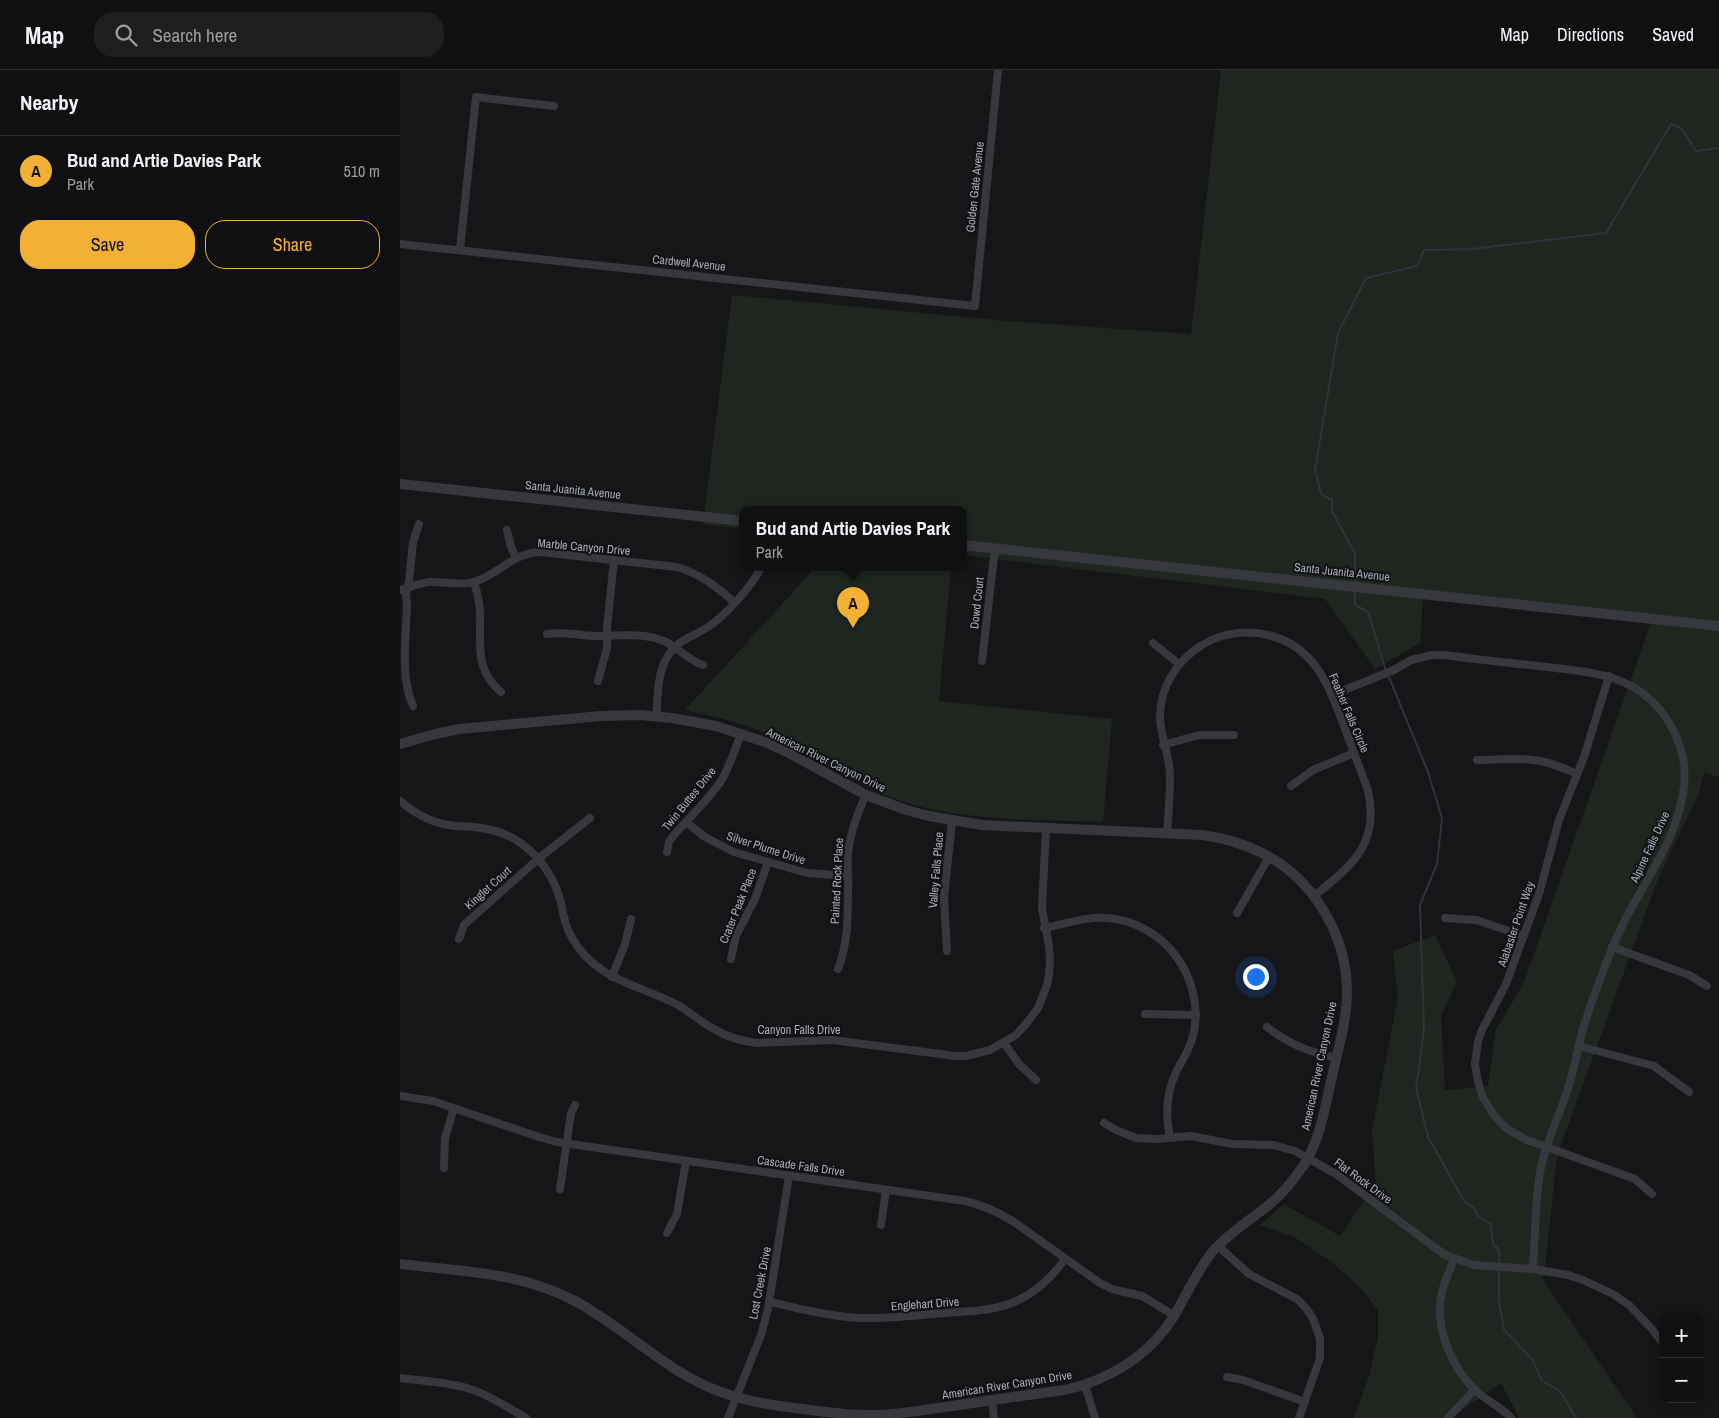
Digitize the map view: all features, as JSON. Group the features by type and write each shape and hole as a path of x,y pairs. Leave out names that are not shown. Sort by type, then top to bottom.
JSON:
{"street":[{"name":"Golden Gate Avenue","path":"975,306 998,70"},
{"path":"460,249 476,97 554,106"},
{"name":"Cardwell Avenue","path":"400,244 975,306"},
{"name":"Santa Juanita Avenue","path":"400,484 739,521"},
{"path":"413,706 406,690 404,676 407,604 404,589 413,542 419,524"},
{"path":"507,530 516,558"},
{"name":"Santa Juanita Avenue","path":"967,544 1719,626"},
{"name":"Dowd Court","path":"982,661 995,548"},
{"name":"Marble Canyon Drive","path":"404,589 430,582 457,584 474,582 492,574 516,558 540,552 677,567 709,581 734,602"},
{"path":"598,682 606,655 614,560"},
{"path":"656,716 660,676 666,659 674,648 688,637 710,626 754,580 759,571"},
{"path":"474,582 480,611 479,650 481,662 488,678 501,692"},
{"path":"547,634 564,632 595,636 620,634 663,640 693,662 703,665"},
{"name":"Feather Falls Circle","path":"1167,834 1170,776 1160,726 1161,707 1167,684 1180,664 1198,647 1220,637 1237,633 1262,634 1285,641 1305,655 1322,675 1332,695 1371,801 1368,834 1359,854 1345,871 1314,896"},
{"path":"1153,643 1180,664"},
{"name":"Alpine Falls Drive","path":"1332,695 1416,659 1432,655 1444,655 1609,676 1625,682 1642,693 1661,711 1675,734 1682,756 1684,783 1682,800 1670,836 1612,947 1579,1046 1569,1086 1547,1148 1539,1178 1533,1269"},
{"name":"Alabaster Point Way","path":"1609,676 1589,744 1559,820 1539,894 1524,936 1506,984 1478,1041 1476,1077 1482,1096 1498,1121 1518,1136 1635,1179 1652,1194"},
{"name":"American River Canyon Drive","path":"400,744 459,729 601,716 656,716 691,721 741,733 789,753 866,795 906,810 952,821 982,825 1219,838 1245,845 1269,857 1294,875 1314,896 1334,931 1343,957 1346,974 1346,1006 1336,1058 1320,1126 1308,1158 1278,1197 1230,1234 1218,1246 1202,1267 1175,1316 1139,1356 1110,1375 1085,1385 1065,1390 901,1413 858,1415 774,1405 720,1392 682,1374 590,1310 542,1286 491,1274 400,1264"},
{"name":"Twin Buttes Drive","path":"667,852 674,834 721,780 733,756 741,733"},
{"path":"1164,745 1199,735 1234,735"},
{"path":"1291,786 1314,770 1354,753"},
{"path":"1477,760 1527,759 1560,767 1577,774"},
{"name":"Painted Rock Place","path":"838,969 844,946 848,888 847,856 852,830 866,795"},
{"name":"Canyon Falls Drive","path":"400,801 421,816 444,825 480,828 504,834 521,843 538,859 549,873 556,888 566,926 578,948 592,963 612,977 674,1004 723,1034 745,1041 774,1043 832,1040 956,1056 981,1053 1004,1043 1026,1024 1042,999 1047,985 1050,960 1042,908 1046,828"},
{"name":"Kinglet Court","path":"459,939 464,925 538,859 590,818"},
{"name":"Valley Falls Place","path":"948,951 944,898 952,821"},
{"name":"Silver Plume Drive","path":"686,822 716,844 734,852 807,873 848,876"},
{"path":"1237,912 1269,857"},
{"name":"Crater Peak Place","path":"731,960 736,936 756,898 768,862"},
{"path":"1044,928 1085,919 1109,918 1133,924 1151,932 1174,952 1185,968 1192,987 1196,1015 1190,1044 1177,1071 1170,1092 1167,1113 1170,1138"},
{"path":"1445,918 1476,920 1524,936"},
{"path":"612,977 625,944 631,919"},
{"path":"1612,947 1689,975 1707,986"},
{"path":"1145,1014 1196,1015"},
{"path":"1267,1027 1302,1049 1336,1058"},
{"path":"1004,1043 1019,1064 1036,1080"},
{"path":"1579,1046 1654,1066 1689,1092"},
{"name":"Cascade Falls Drive","path":"400,1096 426,1099 539,1138 566,1144 966,1201 991,1209 1014,1222 1100,1283 1112,1289 1142,1296 1175,1316"},
{"path":"560,1189 571,1113 575,1106"},
{"path":"444,1168 445,1138 454,1108"},
{"name":"Flat Rock Drive","path":"1104,1123 1136,1138 1158,1139 1191,1136 1232,1144 1274,1145 1295,1151 1336,1174 1432,1247 1454,1259 1474,1265 1533,1269 1568,1275 1583,1280 1613,1294 1639,1314 1659,1339"},
{"path":"667,1233 677,1214 686,1161"},
{"name":"Lost Creek Drive","path":"728,1418 761,1335 770,1302 789,1176"},
{"path":"881,1225 886,1190"},
{"path":"1218,1246 1254,1278 1297,1299 1313,1319 1320,1338 1320,1358 1299,1418"},
{"name":"Englehart Drive","path":"770,1302 817,1312 860,1318 888,1318 986,1310 1014,1302 1034,1291 1052,1276 1066,1259"},
{"path":"1454,1259 1440,1304 1441,1325 1446,1344 1455,1363 1475,1390 1506,1412 1511,1418"},
{"path":"1227,1377 1243,1380 1305,1402"},
{"path":"400,1378 451,1384 471,1389 526,1418"},
{"path":"1085,1385 1095,1418"},
{"path":"1448,1418 1475,1390"},
{"path":"992,1400 994,1418"}],"shaded area":[{"path":"1221,70 1719,70 1719,777 1704,773 1699,793 1658,879 1557,1156 1544,1277 1541,1277 1637,1418 1519,1418 1501,1383 1450,1418 1354,1418 1369,1376 1378,1337 1378,1310 1360,1287 1330,1261 1296,1238 1260,1225 1284,1204 1340,1236 1376,1184 1372,1130 1398,998 1393,951 1435,935 1457,982 1441,1016 1445,1090 1488,1086 1496,1029 1523,985 1654,614 1423,598 1420,643 1375,669 1325,599 967,555 967,506 739,506 739,528 703,524 732,295 995,320 1191,334"},
{"path":"812,571 951,571 939,701 1112,719 1103,822 982,817 934,810 911,804 873,790 765,733 726,720 685,710"}],"waterway":[{"path":"1355,583 1355,554 1332,511 1332,500 1321,494 1315,470 1338,333 1366,278 1417,266 1424,250 1472,249 1606,233 1671,124 1681,128 1696,151 1719,148"},
{"path":"1355,590 1355,605 1368,612 1386,671"},
{"path":"1388,675 1428,772 1442,818 1437,864 1420,905 1424,1030 1416,1088 1428,1137 1464,1201 1474,1208 1478,1216 1491,1224 1493,1244 1499,1250 1499,1265"},
{"path":"1499,1270 1499,1301 1504,1330 1532,1359 1542,1381 1560,1391 1576,1418"}],"place":[{"name":"Bud and Artie Davies Park","path":"853,628"}]}
